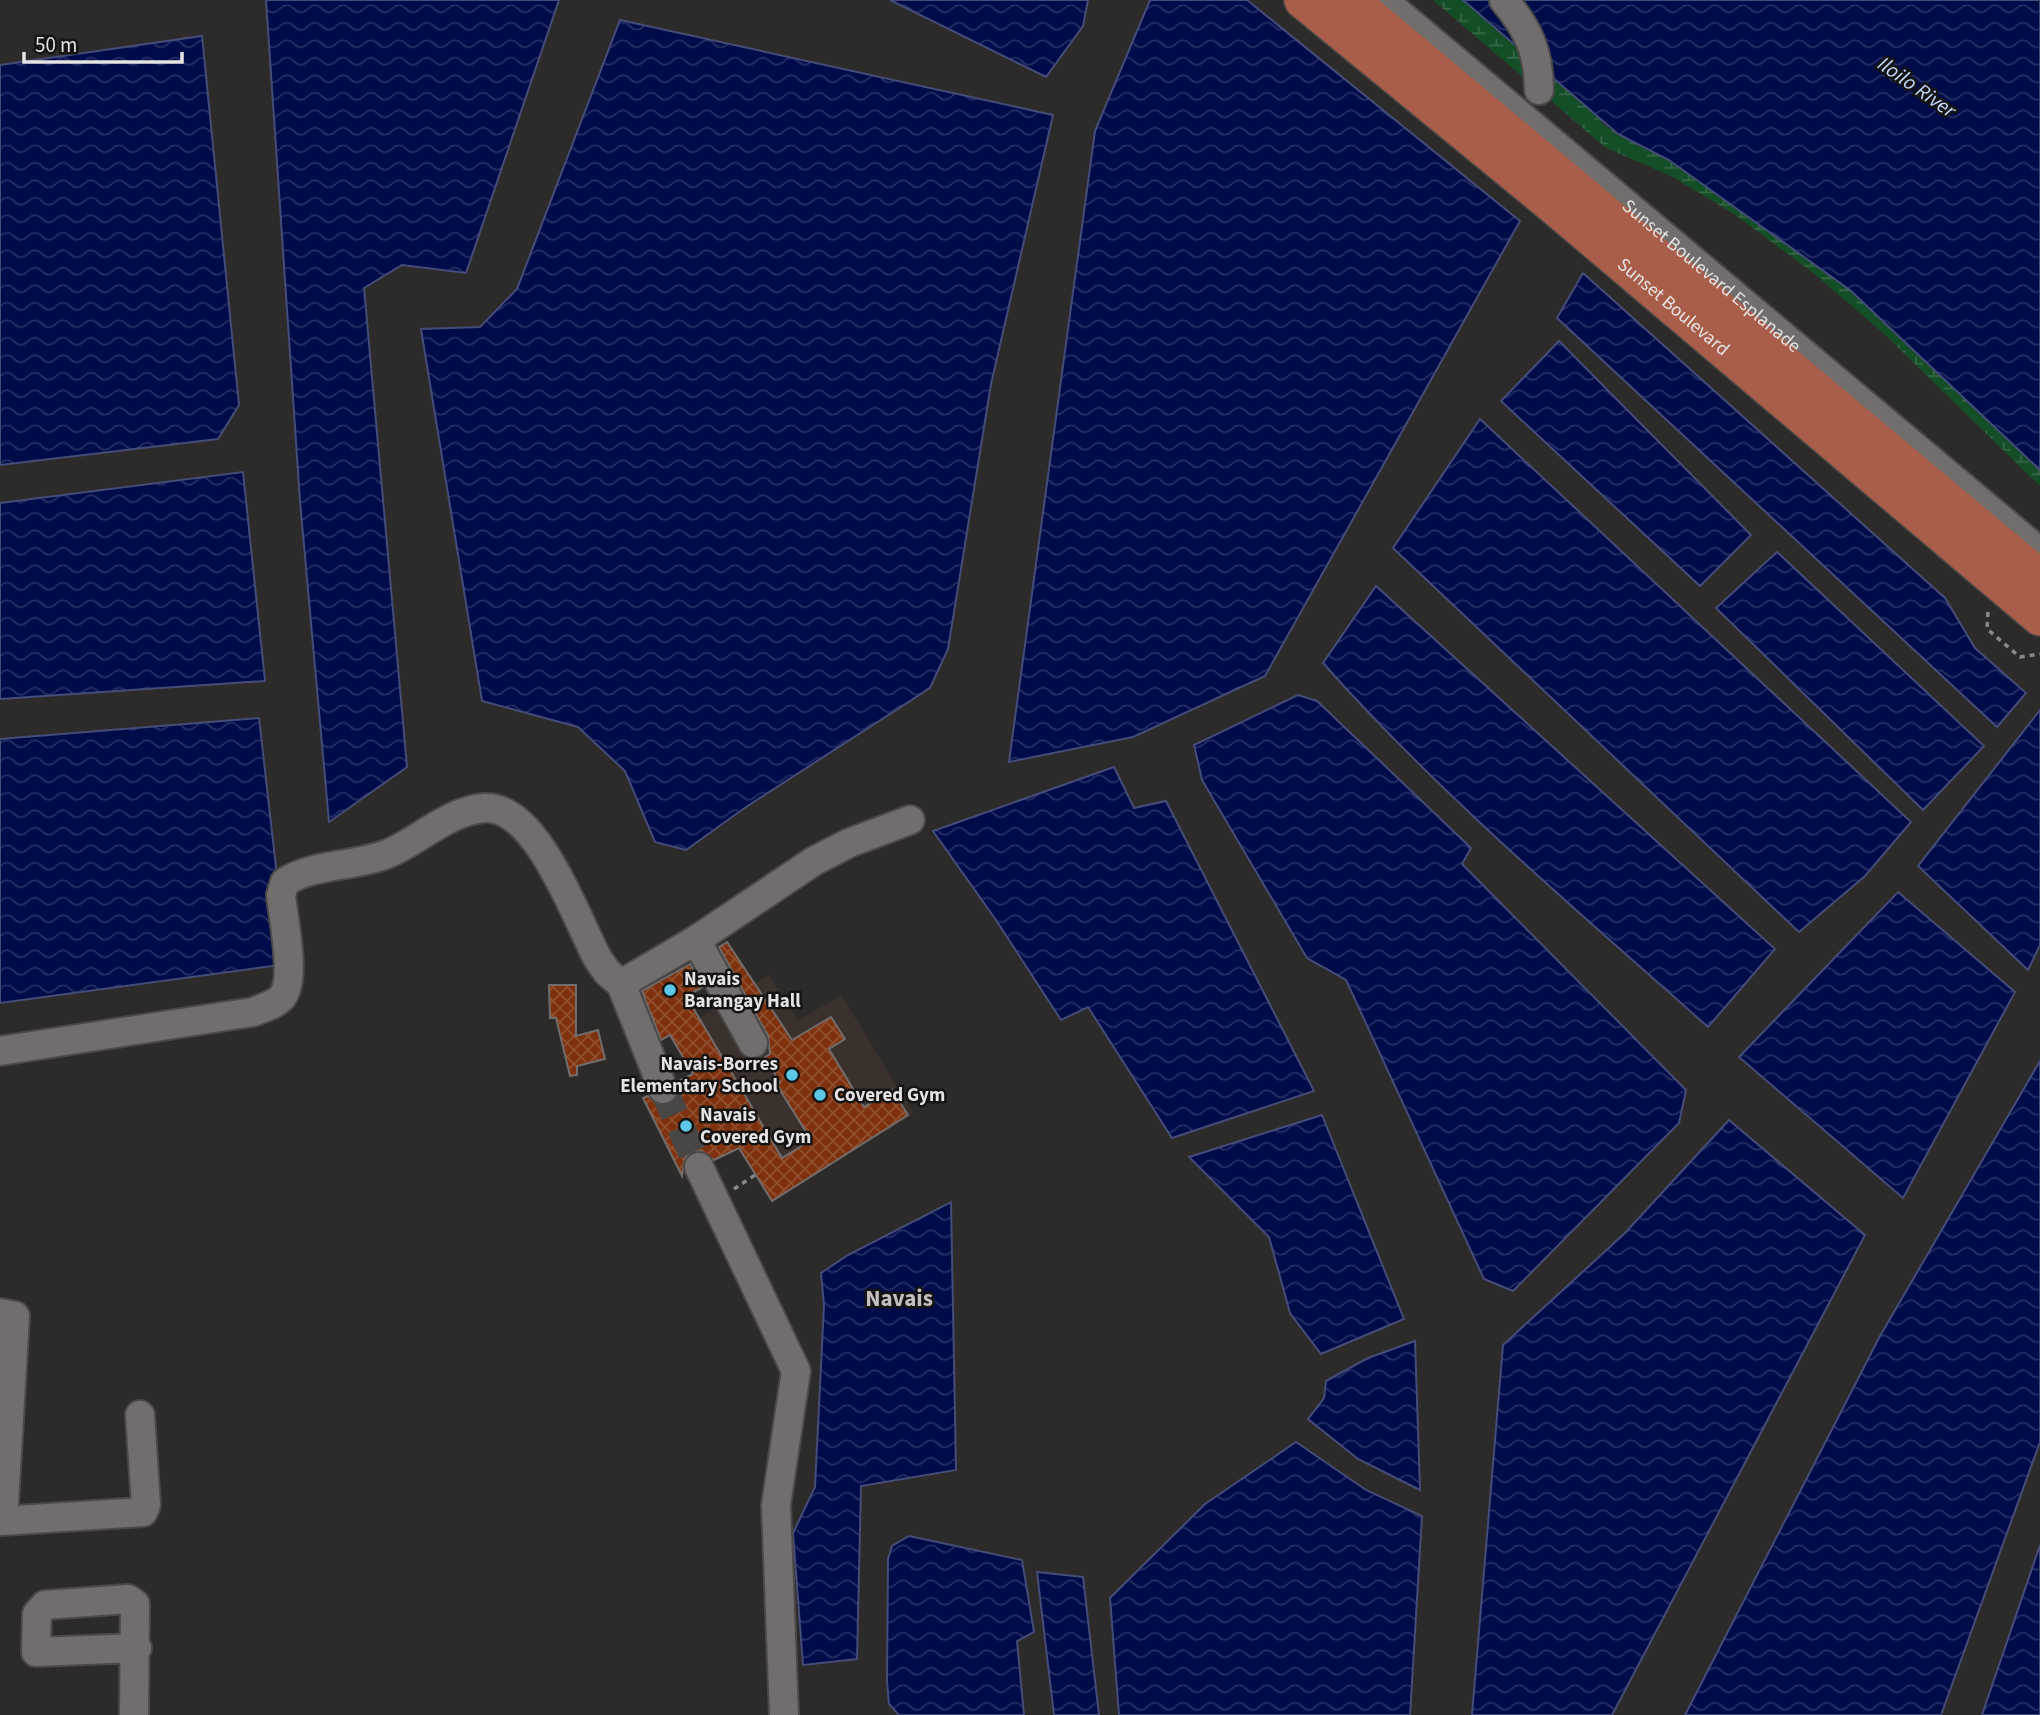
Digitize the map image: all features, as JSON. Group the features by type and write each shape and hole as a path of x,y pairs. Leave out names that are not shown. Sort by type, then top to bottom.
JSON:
{"main road":[{"name":"Sunset Boulevard","path":"1303,0 1562,213 2040,617"},
{"name":"Sunset Boulevard","path":"1350,0 2040,578"}],"street":[{"name":"Sunset Boulevard Esplanade","path":"1383,0 2040,552"},
{"path":"1504,0 1520,22 1539,62 1539,90"},
{"path":"0,1051 253,1012 270,1005 281,998 288,977 281,895 285,882 311,870 386,855 426,831 483,808 502,810 532,833 598,959 607,972 621,984 663,1089"},
{"path":"621,984 695,940 814,861 849,843 910,820"},
{"path":"695,940 753,1043"},
{"path":"699,1167 796,1371 776,1505 784,1715"},
{"path":"0,1313 15,1316 1,1521 143,1512 146,1505 140,1415"},
{"path":"134,1715 137,1648"}],"path":[{"path":"1989,609 1987,629 2020,657 2039,653 2040,645"}],"shaded area":[{"name":"Navais-Borres Elementary School","path":"769,975 798,1021 841,995 914,1114 772,1201 670,1036"}],"green space":[{"path":"1433,0 1504,0 1606,99 1601,123 1618,134 1630,131 2040,424 2040,486 1882,332 1812,272 1734,214 1671,176 1606,148"}],"water":[{"path":"266,0 559,0 466,273 402,265 364,288 407,767 329,822 300,501"},
{"path":"890,0 1088,0 1083,26 1046,77"},
{"path":"1150,0 1247,0 1520,221 1265,676 1133,737 1009,762 1095,131"},
{"name":"Iloilo River","path":"1463,0 2040,0 2040,470 1850,290 1669,160 1618,134"},
{"path":"620,20 1053,115 991,384 948,649 930,688 746,807 686,850 655,842 625,771 578,727 482,701 421,329 480,327 517,289"},
{"path":"202,36 239,405 218,439 0,465 0,65"},
{"path":"1583,273 1945,598 1975,648 2026,693 1997,727 1557,318"},
{"path":"1559,341 1751,535 1700,586 1501,401"},
{"path":"1480,419 1911,822 1865,876 1799,932 1393,548"},
{"path":"243,472 265,681 0,699 0,503"},
{"path":"1777,552 1984,746 1923,810 1716,608"},
{"path":"1376,586 1775,949 1708,1027 1461,805 1323,663"},
{"path":"1298,695 1317,701 1471,848 1462,864 1686,1090 1679,1123 1513,1291 1484,1279 1346,980 1307,958 1202,780 1194,745"},
{"path":"2040,710 2040,945 2028,970 1918,866"},
{"path":"259,718 287,964 0,1003 0,739"},
{"path":"1114,767 1134,808 1166,801 1314,1091 1172,1138 1088,1007 1061,1020 996,920 933,831"},
{"path":"1898,892 2015,992 1903,1198 1739,1057"},
{"path":"2040,1061 2040,1442 1941,1715 1685,1715 1880,1336"},
{"path":"1322,1115 1404,1319 1321,1354 1290,1313 1269,1237 1189,1157"},
{"path":"1729,1120 1865,1235 1612,1715 1472,1715 1503,1345 1625,1233"},
{"path":"951,1202 956,1470 861,1486 857,1659 803,1665 793,1533 815,1487 824,1305 821,1273 848,1255"},
{"path":"1415,1341 1420,1490 1358,1459 1308,1419 1324,1398 1326,1381 1368,1358"},
{"path":"1296,1442 1366,1490 1422,1516 1410,1715 1119,1715 1110,1598 1205,1504"},
{"path":"909,1536 1022,1560 1034,1632 1017,1641 1024,1715 899,1715 889,1704 888,1559 892,1546"},
{"path":"2040,1545 2040,1715 1982,1715"},
{"path":"1037,1572 1083,1577 1099,1715 1054,1715"}],"building":[{"path":"727,942 792,1040 831,1017 845,1039 829,1049 864,1107 892,1090 908,1115 772,1201 739,1148 714,1160 701,1151 691,1152 685,1158 682,1176 643,1098 648,1096 660,1105 670,1104 679,1092 678,1081 693,1074 670,1035 661,1040 642,991 690,964 703,987 686,996 782,1158 811,1140 777,1085 780,1083 765,1057 770,1054 768,1036 719,947"},
{"path":"549,985 576,985 576,1036 598,1030 605,1059 577,1066 577,1075 570,1076 556,1018 550,1018"}],"tunnel":[{"path":"663,1089 699,1167"}],"place":[{"name":"Navais Barangay Hall","path":"670,990"},
{"name":"Navais-Borres Elementary School","path":"792,1075"},
{"name":"Covered Gym","path":"820,1095"},
{"name":"Navais Covered Gym","path":"686,1126"}],"district":[{"name":"Navais","path":"899,1298"}]}
